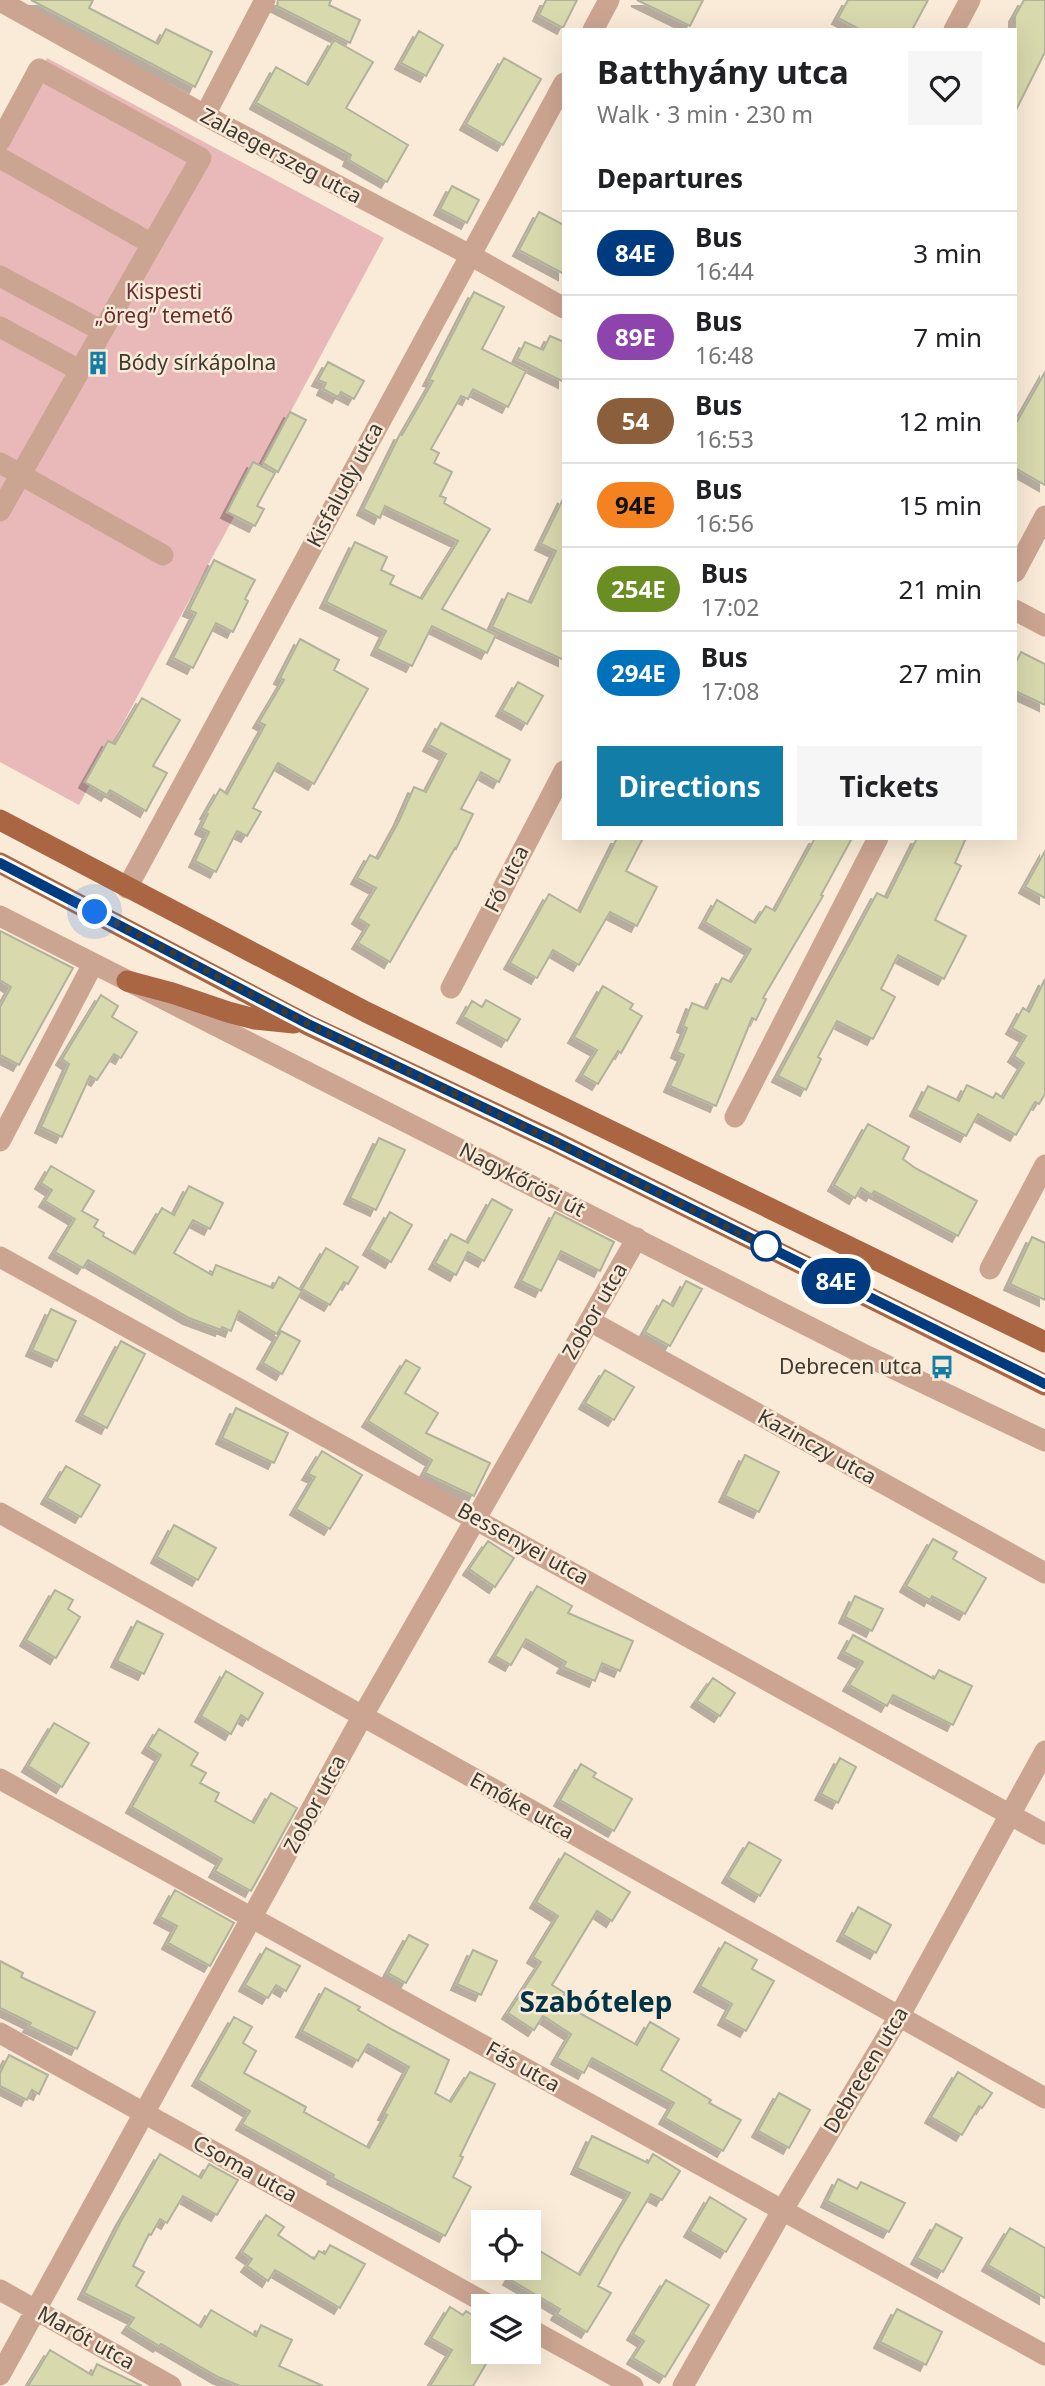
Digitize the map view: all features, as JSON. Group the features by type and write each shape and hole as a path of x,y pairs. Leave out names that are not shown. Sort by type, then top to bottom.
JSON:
{"main road":[{"path":"0,820 366,1012 1045,1342"},
{"path":"0,863 308,1024 566,1147 1045,1384"},
{"path":"127,981 241,1015 308,1024"}],"street":[{"path":"0,511 201,158 212,119 265,0"},
{"path":"594,28 609,0"},
{"path":"955,28 970,0"},
{"name":"Zalaegerszeg utca","path":"0,1 212,119 470,255 562,307"},
{"path":"0,141 39,69 201,158"},
{"name":"Kisfaludy utca","path":"127,888 562,87"},
{"path":"0,158 152,244"},
{"path":"0,276 102,331"},
{"path":"0,327 79,370"},
{"path":"0,463 163,555"},
{"path":"1017,568 1045,516"},
{"path":"1017,611 1045,626"},
{"name":"Fő utca","path":"451,988 562,775"},
{"path":"735,1117 877,840"},
{"name":"Nagykőrösi út","path":"0,916 867,1356 1045,1441"},
{"path":"0,1141 93,964"},
{"path":"990,1269 1045,1165"},
{"name":"Zobor utca","path":"0,2375 362,1717 637,1238"},
{"name":"Bessenyei utca","path":"0,1257 1045,1834"},
{"name":"Kazinczy utca","path":"590,1321 1045,1573"},
{"name":"Emőke utca","path":"0,1514 1045,2098"},
{"name":"Debrecen utca","path":"683,2386 782,2211 900,2015 1045,1751"},
{"name":"Fás utca","path":"0,1779 1045,2355"},
{"name":"Csoma utca","path":"0,2033 471,2295"},
{"name":"Marót utca","path":"0,2290 172,2386"},
{"path":"541,2335 633,2386"}],"green space":[{"name":"Kispesti „öreg” temető","path":"47,58 384,238 79,805 0,762 0,146"}],"building":[{"path":"31,0 93,0 89,8 158,44 166,29 212,52 195,87"},
{"path":"278,0 331,0 329,5 360,20 350,43 277,6"},
{"path":"546,0 577,0 563,28 539,15"},
{"path":"637,0 703,0 690,26"},
{"path":"848,0 928,0 913,28 857,28 838,18"},
{"path":"1024,0 1045,0 1045,52 1017,108 1017,28 1015,16"},
{"path":"419,31 443,45 426,76 401,63"},
{"path":"334,40 373,62 346,108 408,145 387,182 349,160 351,155 256,103 276,67 308,85"},
{"path":"504,58 541,79 503,145 466,124"},
{"path":"452,186 479,200 467,223 440,209"},
{"path":"539,212 562,224 562,273 519,250"},
{"path":"474,292 504,307 482,349 526,371 508,407 473,389 468,399 461,396 431,449 439,453 434,463 452,472 440,496 446,498 444,503 490,529 442,609 496,635 487,653 432,626 412,666 377,649 386,631 326,602 355,542 387,557 381,570 394,576 390,584 422,599 458,541 385,506 380,518 363,509 400,434 402,435 433,381 429,380"},
{"path":"550,336 562,341 562,381 517,359 525,342 543,350"},
{"path":"328,362 364,381 354,399 341,392 338,397 323,389 326,383 318,380"},
{"path":"1045,372 1045,485 1017,469 1017,421"},
{"path":"290,412 306,420 278,472 263,463"},
{"path":"253,462 275,473 257,506 264,509 255,526 227,512"},
{"path":"562,501 562,659 492,627 508,593 531,603 556,551 541,544"},
{"path":"214,560 255,580 233,632 216,623 193,668 173,658 196,613 189,610"},
{"path":"300,639 339,660 334,670 368,689 314,784 278,763 253,808 261,812 247,836 237,831 216,872 195,861 209,832 201,828 208,814 206,813 220,789 227,794 265,725 259,722 284,680 280,678"},
{"path":"1021,652 1045,664 1045,705 1017,692 1017,660"},
{"path":"518,682 543,696 527,724 502,710"},
{"path":"142,698 180,720 153,766 167,773 146,811 110,790 107,795 85,782 108,741 115,744"},
{"path":"441,723 510,760 499,782 481,772 461,809 473,814 456,849 390,962 358,943 369,925 358,918 376,888 357,878 370,855 378,859 414,787 426,792 446,754 429,745"},
{"path":"616,840 642,840 626,871 657,887 637,926 610,912 579,965 553,950 537,978 510,963 549,894 580,912"},
{"path":"814,840 851,840 821,895 823,896 763,998 766,999 756,1020 752,1018 716,1106 670,1086 684,1055 677,1052 687,1028 683,1026 692,1003 707,1009 722,978 731,982 751,949 705,922 717,900 755,923 766,906 775,911"},
{"path":"916,840 965,840 955,863 961,866 935,920 966,936 944,979 898,955 881,989 895,997 873,1039 837,1021 818,1057 821,1059 806,1090 778,1076 877,893 887,898"},
{"path":"1045,851 1045,898 1025,887"},
{"path":"0,931 73,968 19,1065 0,1055 0,1007 11,987 0,980"},
{"path":"1045,979 1045,1094 1039,1104 1035,1102 1016,1135 978,1114 966,1136 916,1110 928,1086 959,1101 967,1085 993,1098 996,1093 1003,1098 1024,1063 1014,1056 1026,1036 1012,1028 1023,1008 1029,1012"},
{"path":"603,986 633,1004 630,1009 642,1016 621,1053 618,1051 598,1084 582,1075 597,1050 574,1037"},
{"path":"101,995 118,1006 112,1017 137,1032 121,1058 114,1054 97,1080 90,1076 62,1137 41,1127 69,1064 62,1059"},
{"path":"486,1000 520,1019 507,1041 463,1017 472,1001 482,1007"},
{"path":"868,1124 909,1147 903,1159 915,1168 977,1201 958,1236 874,1191 872,1195 861,1188 855,1198 834,1185"},
{"path":"379,1138 405,1150 376,1210 350,1198"},
{"path":"51,1166 94,1191 82,1211 98,1220 94,1227 104,1233 103,1236 135,1254 162,1208 174,1215 189,1186 223,1203 210,1229 193,1220 174,1253 212,1275 216,1265 273,1288 279,1277 302,1291 277,1334 239,1311 231,1331 222,1327 221,1330 189,1318 88,1260 83,1268 55,1252 75,1219 45,1201 52,1190 41,1183"},
{"path":"492,1199 512,1210 484,1261 468,1252 456,1275 435,1263 451,1234 468,1243"},
{"path":"390,1212 412,1225 391,1262 369,1249"},
{"path":"555,1212 614,1242 600,1271 561,1251 541,1291 521,1281"},
{"path":"1032,1237 1045,1243 1045,1300 1010,1284"},
{"path":"326,1248 358,1267 348,1284 344,1282 330,1305 302,1289"},
{"path":"686,1281 702,1289 670,1346 645,1332 663,1300 673,1306"},
{"path":"51,1309 76,1321 57,1361 32,1350"},
{"path":"281,1331 300,1341 282,1374 263,1363"},
{"path":"121,1341 145,1354 107,1428 82,1415"},
{"path":"406,1360 420,1368 405,1393 438,1413 426,1433 490,1463 474,1496 425,1473 432,1460 368,1421"},
{"path":"605,1370 634,1387 614,1420 585,1403"},
{"path":"236,1408 288,1433 274,1463 222,1438"},
{"path":"322,1451 362,1475 330,1529 296,1509 315,1477 308,1474"},
{"path":"745,1455 779,1472 759,1512 725,1496"},
{"path":"66,1466 100,1485 81,1517 47,1498"},
{"path":"174,1525 216,1548 198,1580 157,1557"},
{"path":"933,1539 957,1552 953,1559 986,1578 965,1614 932,1596 930,1600 906,1586"},
{"path":"488,1541 514,1558 495,1587 469,1569"},
{"path":"537,1586 572,1606 568,1613 633,1641 620,1671 602,1663 595,1681 563,1667 566,1662 526,1639 511,1665 495,1656"},
{"path":"55,1590 73,1600 68,1609 80,1617 56,1658 26,1640"},
{"path":"855,1596 883,1609 872,1631 845,1617"},
{"path":"137,1621 163,1634 144,1674 117,1661"},
{"path":"853,1635 934,1679 939,1670 972,1686 953,1725 893,1695 887,1706 849,1685 863,1662 844,1652"},
{"path":"226,1671 263,1693 248,1720 241,1715 231,1734 201,1716"},
{"path":"713,1678 735,1693 720,1716 697,1701"},
{"path":"54,1723 89,1743 62,1787 28,1766"},
{"path":"159,1729 198,1753 191,1765 206,1773 200,1783 219,1793 215,1801 254,1823 271,1793 297,1808 251,1891 215,1871 222,1859 132,1807 161,1755 148,1747"},
{"path":"840,1758 856,1767 838,1803 821,1794"},
{"path":"581,1764 596,1773 593,1777 632,1799 614,1831 560,1800"},
{"path":"749,1842 781,1860 760,1896 728,1877"},
{"path":"565,1853 630,1892 612,1921 597,1911 552,1985 565,1993 560,2002 637,2045 650,2022 679,2039 661,2070 711,2100 709,2103 741,2120 723,2151 665,2118 674,2103 592,2058 584,2073 557,2058 571,2034 543,2016 534,2030 508,2013 541,1962 533,1957 558,1916 536,1902"},
{"path":"175,1890 234,1923 210,1966 168,1943 177,1926 160,1917"},
{"path":"858,1907 891,1925 876,1953 843,1935"},
{"path":"409,1935 428,1945 406,1983 388,1973"},
{"path":"725,1942 757,1960 752,1969 774,1981 746,2031 724,2019 732,2004 700,1986"},
{"path":"266,1948 300,1966 286,1991 276,1985 268,1998 245,1985"},
{"path":"473,1950 497,1961 481,1995 457,1984"},
{"path":"0,1961 23,1973 21,1977 95,2012 77,2049 29,2026 31,2023 0,2008"},
{"path":"325,1988 360,2007 358,2010 449,2060 435,2093 451,2102 470,2072 495,2084 460,2156 463,2157 453,2177 471,2187 445,2236 333,2178 334,2175 242,2124 250,2111 198,2080 234,2017 252,2027 243,2043 256,2051 244,2073 306,2107 304,2112 369,2148 409,2067 368,2044 358,2061 302,2031"},
{"path":"9,2055 48,2075 39,2094 32,2090 27,2100 0,2086 0,2073"},
{"path":"958,2072 992,2093 982,2108 979,2106 962,2135 931,2117"},
{"path":"779,2093 810,2110 789,2148 758,2131"},
{"path":"592,2136 648,2163 653,2154 680,2171 662,2200 651,2194 620,2246 598,2286 611,2293 587,2332 557,2314 560,2309 541,2298 541,2294 534,2294 511,2280 541,2280 541,2252 580,2275 630,2193 577,2168"},
{"path":"160,2154 201,2178 209,2164 238,2180 217,2215 183,2196 167,2223 160,2219 133,2266 144,2272 136,2286 201,2327 211,2310 256,2336 261,2325 292,2340 279,2366 323,2386 240,2386 218,2377 161,2344 159,2346 128,2327 134,2318 84,2293"},
{"path":"838,2179 857,2189 861,2182 905,2203 889,2232 827,2201"},
{"path":"710,2197 746,2219 726,2252 690,2231"},
{"path":"266,2215 284,2227 278,2235 314,2259 319,2251 325,2254 330,2245 365,2264 340,2308 275,2270 268,2281 247,2266 252,2259 242,2252"},
{"path":"936,2224 962,2238 943,2272 917,2258"},
{"path":"1010,2228 1045,2248 1045,2298 988,2265"},
{"path":"666,2280 709,2305 665,2377 633,2358 644,2341 633,2334"},
{"path":"450,2307 463,2315 466,2311 471,2314 471,2364 486,2364 473,2386 430,2386 452,2350 431,2338"},
{"path":"897,2309 942,2332 926,2365 880,2342"},
{"path":"50,2350 92,2375 97,2364 142,2386 28,2386"}],"bus line":[{"name":"84E","path":"0,863 308,1024 554,1141 1045,1384"}],"place":[{"name":"Bódy sírkápolna","path":"98,363"},
{"name":"Debrecen utca","path":"942,1367"}],"district":[{"name":"Szabótelep","path":"596,2002"}],"route":[{"path":"95,912 308,1024 554,1141 775,1251 766,1246"}]}
